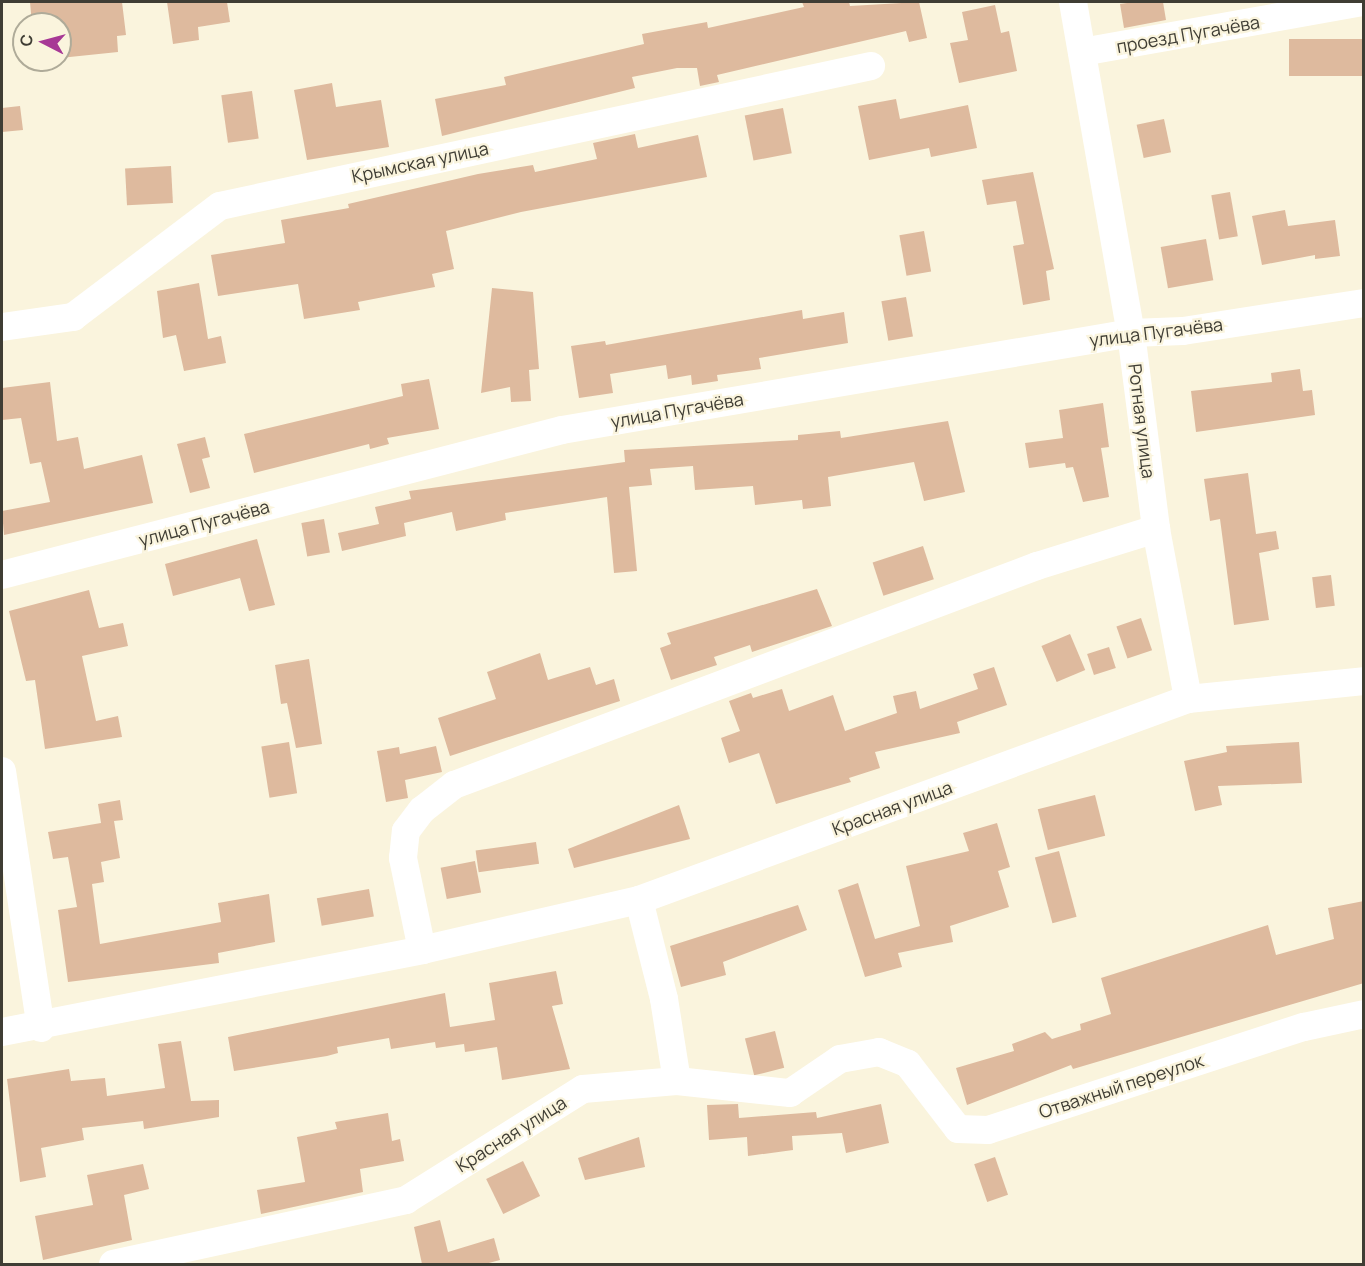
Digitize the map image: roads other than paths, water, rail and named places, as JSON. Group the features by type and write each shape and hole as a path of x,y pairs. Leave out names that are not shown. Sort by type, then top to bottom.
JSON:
{"street":[{"name":"Ротная улица","path":"1073,2 1131,333 1156,529 1188,699"},
{"name":"проезд Пугачёва","path":"1083,52 1364,2"},
{"name":"Крымская улица","path":"2,327 73,317 220,206 871,66"},
{"name":"улица Пугачёва","path":"2,575 562,430 1131,333 1182,331 1364,303"},
{"path":"422,950 403,858 406,831 422,810 454,785 1037,566 1156,529"},
{"name":"Красная улица","path":"2,1032 41,1028 422,950 639,900 1188,699 1364,681"},
{"path":"2,771 41,1028"},
{"path":"639,900 664,999 677,1081"},
{"name":"Отважный переулок","path":"908,1064 958,1129 988,1130 1304,1027 1364,1014"},
{"name":"Красная улица","path":"113,1264 406,1200 583,1089 677,1081 790,1093 840,1059 879,1052 908,1064"}]}
